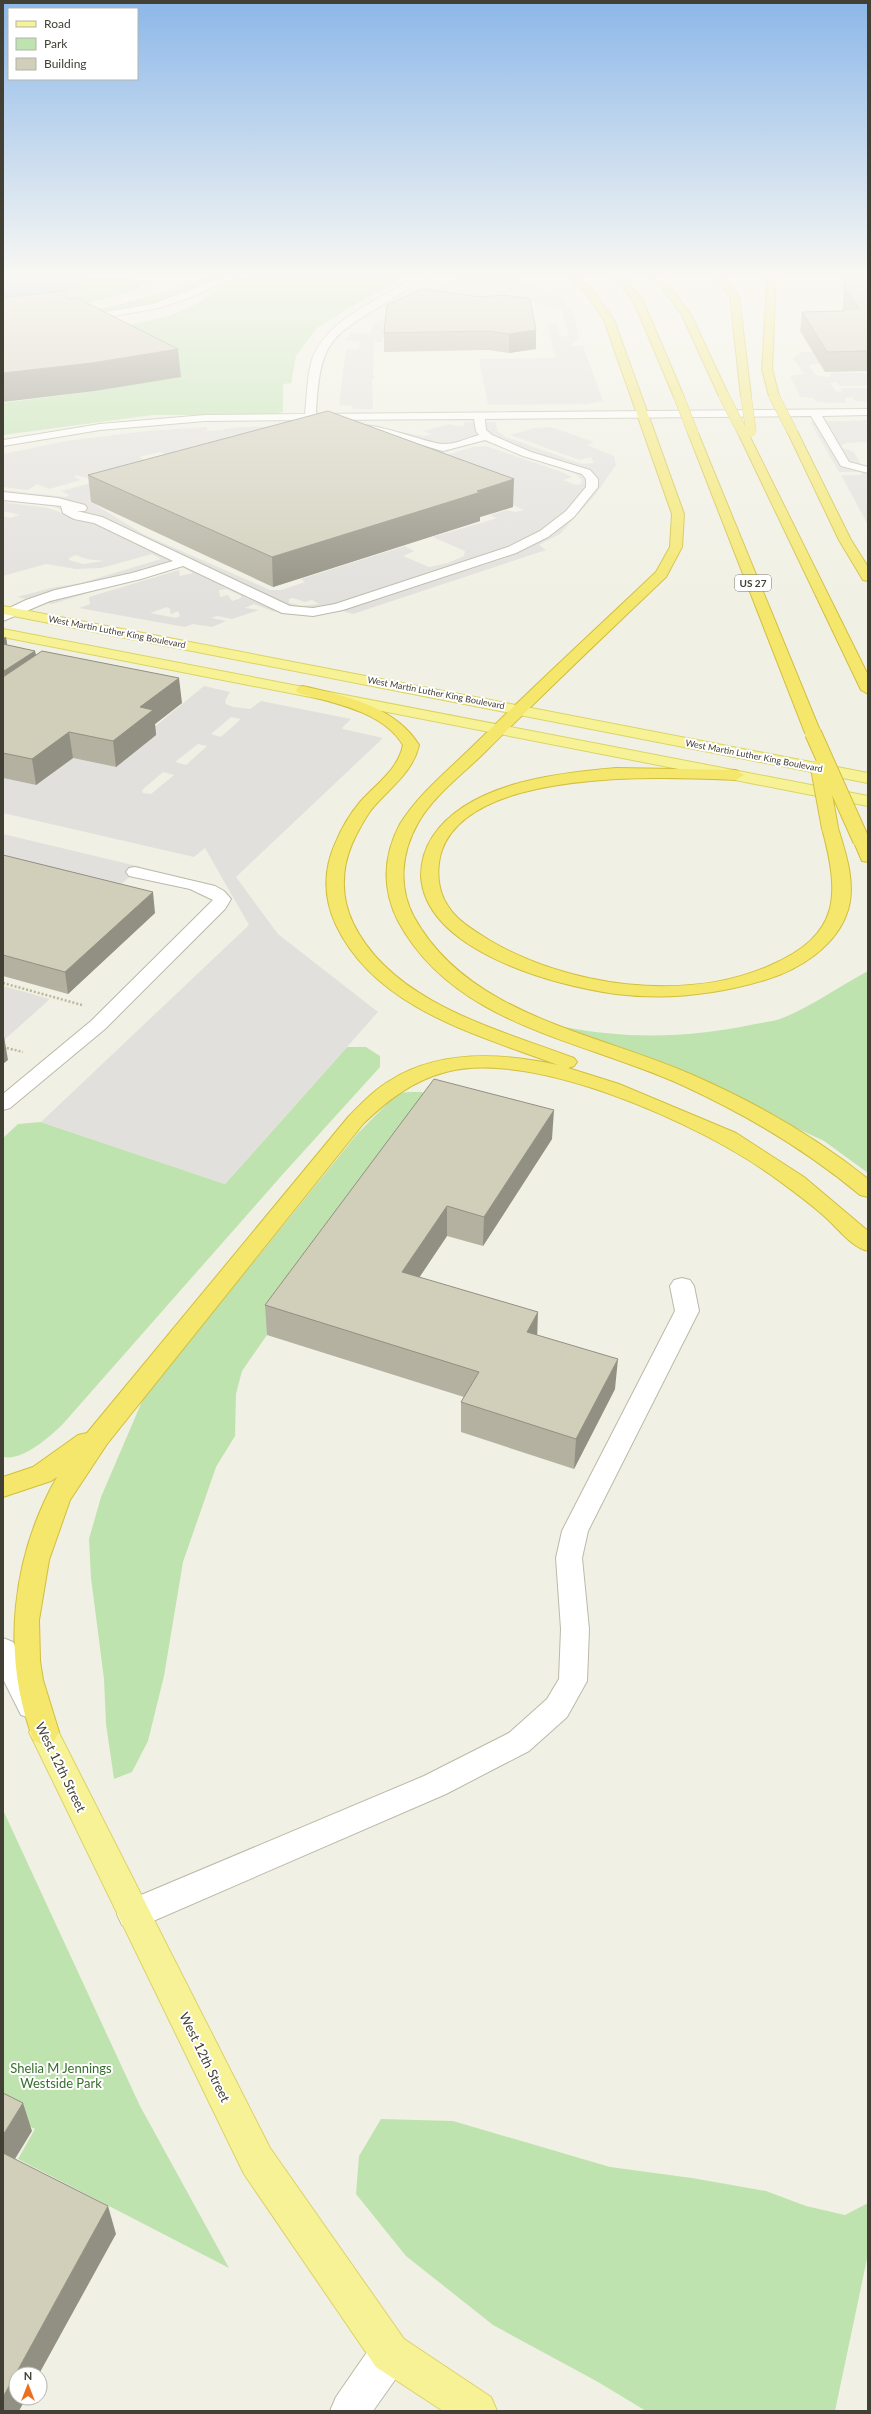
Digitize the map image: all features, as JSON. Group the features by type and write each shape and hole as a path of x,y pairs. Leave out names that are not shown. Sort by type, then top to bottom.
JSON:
{"highway":[{"path":"631,386 678,514 676,547 661,574 500,728 416,813 397,851 393,872 397,898 409,930 422,948 444,972 483,999 546,1025 666,1070 731,1102 796,1138 868,1190"},
{"name":"US 27","path":"675,386 813,733 868,857"},
{"path":"719,386 724,396 747,432"},
{"path":"745,386 747,432 750,448 868,690"},
{"path":"771,386 774,396 845,540 868,577"},
{"path":"302,690 375,715 401,730 410,745 408,758 360,816 348,835 336,868 334,885 344,927 366,961 386,979 435,1008 616,1081 662,1102 729,1138 819,1198 868,1244"},
{"path":"736,774 639,771 580,774 526,785 481,803 446,827 434,847 430,867 431,885 438,906 456,925 484,946 508,960 541,973 587,983 640,989 689,990 720,988 750,981 790,965 818,943 835,922 842,897 840,863 830,828 813,733"},
{"path":"44,1732 29,1678 26,1635 31,1577 47,1522 66,1482 106,1428 356,1120 387,1091 405,1080 429,1070 458,1064 484,1061 530,1065 594,1083 648,1103 729,1138"},
{"path":"3,1487 42,1474 106,1428"}],"main road":[{"name":"West Martin Luther King Boulevard","path":"6,613 520,710 868,778"},
{"name":"West Martin Luther King Boulevard","path":"3,633 500,728 868,801"},
{"name":"West 12th Street","path":"44,1732 133,1914 257,2161 390,2353 478,2411"}],"street":[{"path":"313,386 309,430 323,429"},
{"path":"814,412 845,464 868,470"},
{"path":"3,443 100,426 156,421 310,417 868,412"},
{"path":"3,496 67,504 67,510 78,516 98,520 287,610 313,612 338,607 512,550 544,534 577,507 592,487 592,479 586,472 540,456 527,454 486,436 480,428 479,415"},
{"path":"344,429 391,433 443,448 486,436"},
{"path":"6,613 31,602 102,582 121,580 181,560"},
{"path":"3,1104 110,1013 219,905 222,899 217,892 202,887 135,872"},
{"path":"133,1914 434,1785 518,1742 557,1708 573,1681 575,1629 569,1558 575,1531 687,1311 682,1286"},
{"name":"West 12th Street","path":"3,1650 44,1732"},
{"path":"350,2411 390,2353"}],"path":[{"path":"3,984 110,1013"},
{"path":"3,1047 22,1052 28,1048"}],"green space":[{"path":"125,386 283,386 283,412 269,415 153,415 3,435 3,403"},
{"path":"868,971 868,1173 824,1141 668,1068 565,1027 611,1034 680,1035 768,1022 780,1019 803,1009"},
{"path":"347,1047 366,1047 380,1056 380,1067 283,1174 62,1425 50,1436 27,1452 19,1456 3,1457 3,1138 18,1124 41,1122 225,1184"},
{"path":"422,1092 431,1098 242,1371 236,1394 235,1436 216,1467 183,1562 164,1676 148,1741 132,1772 114,1779 106,1724 104,1679 91,1578 89,1539 101,1497 143,1399 358,1133 398,1093"},
{"name":"Shelia M Jennings Westside Park","path":"3,1810 140,2106 229,2268 18,2159 35,2129 3,2113"},
{"path":"381,2119 453,2121 610,2167 692,2178 766,2191 806,2206 845,2215 868,2203 868,2254 835,2411 646,2411 598,2382 493,2325 406,2256 356,2194 359,2156"}],"shaded area":[{"path":"341,386 372,386 373,409 353,409 352,406 339,405"},
{"path":"484,386 597,386 603,401 587,404 488,405"},
{"path":"795,386 832,386 837,392 843,391 841,388 868,388 868,402 855,401 853,398 848,397 845,398 846,403 816,402 813,398 800,397"},
{"path":"868,420 868,442 846,443 840,447 854,452 862,467 868,467 868,525 841,475 861,475 861,472 839,472 810,422"},
{"path":"465,422 496,422 497,431 506,437 582,464 594,463 591,457 580,460 510,435 535,428 551,427 594,442 587,445 614,456 616,465 596,494 560,534 539,545 546,550 353,614 343,611 304,616 272,611 254,604 245,608 259,610 232,619 217,616 211,618 226,621 212,627 193,624 185,627 79,608 90,604 89,597 179,570 180,576 193,573 180,565 52,604 17,597 51,588 81,583 161,559 152,554 101,568 76,569 46,564 3,576 3,516 10,518 20,515 3,511 3,502 48,508 73,517 54,506 3,499 3,490 66,497 69,495 61,491 274,434 231,435 224,442 212,439 219,443 172,456 159,452 139,457 148,462 86,478 75,475 75,477 81,480 49,489 37,484 28,490 3,487 3,454 66,441 147,431 207,427 207,431 211,431 241,427 361,425 424,436 432,434 423,431 450,424 463,427","holes":["328,434 404,464 484,441 576,474 582,480 581,484 576,485 563,480 572,477 562,472 486,446 473,447 423,462 524,510 515,512 507,510 490,515 496,518 433,537 465,551 464,556 448,563 429,567 403,556 414,551 405,546 301,579 305,582 281,590 270,590 145,535 89,501","76,555 87,559 104,561 83,564 69,560 69,558","227,589 241,596 241,598 232,601 228,595 220,597 219,590","293,598 305,602 312,600 319,604 303,606 289,603 289,599","167,607 170,609 171,614 178,611 180,616 176,618 150,613"]},
{"path":"204,686 230,692 225,701 226,704 233,707 250,709 261,701 351,719 342,728 343,729 383,738 236,877 278,934 378,1012 225,1184 41,1122 249,925 205,848 194,857 3,813 3,778 36,785 73,758 116,767 147,733","holes":["231,717 241,719 221,737 211,734","198,744 207,746 186,765 175,762","163,772 174,775 151,794 143,793 142,790"]},
{"path":"3,834 141,867 112,892 3,865"},
{"path":"3,986 50,999 3,1041"}],"building":[{"path":"328,411 514,479 477,491 481,492 272,557 88,475"},
{"path":"3,644 35,651 3,671"},
{"path":"42,651 179,678 140,707 153,710 113,741 69,732 32,759 3,753 3,677"},
{"path":"3,855 153,892 65,972 3,955"},
{"path":"434,1079 554,1110 484,1217 447,1206 402,1272 538,1312 527,1332 618,1359 576,1439 461,1402 479,1372 265,1305"},
{"path":"3,2093 23,2103 3,2135"},
{"path":"3,2153 108,2206 20,2366 8,2366 8,2388 3,2397"}]}
